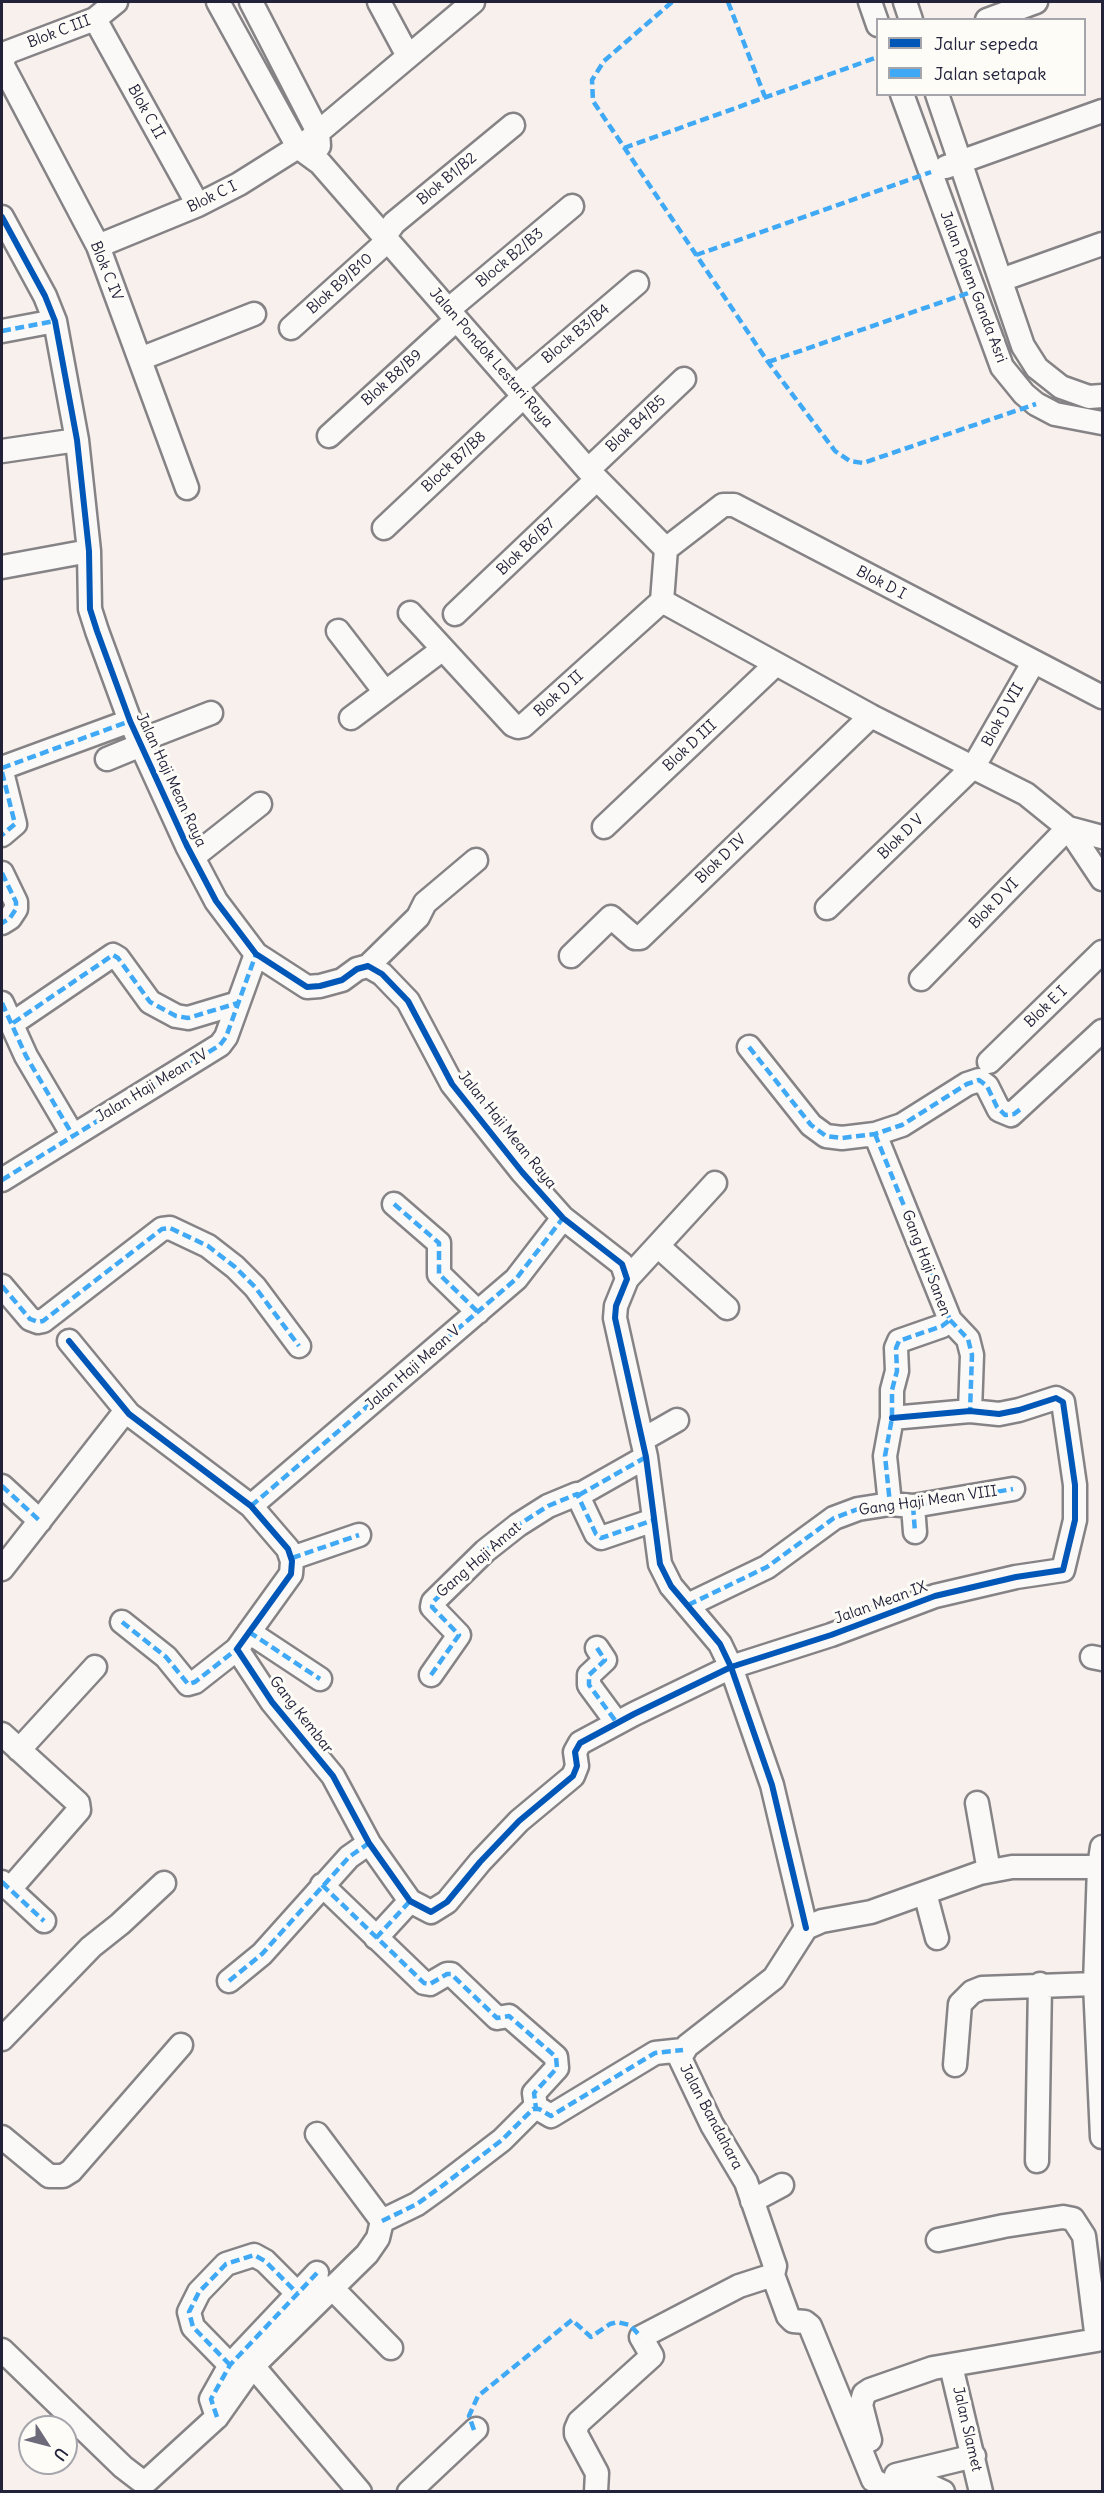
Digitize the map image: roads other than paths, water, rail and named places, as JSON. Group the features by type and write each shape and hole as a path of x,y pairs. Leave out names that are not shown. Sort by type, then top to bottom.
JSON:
{"street":[{"name":"Blok C III","path":"2,62 8,52 95,19 116,2"},
{"name":"Jalan Pondok Lestari Raya","path":"218,2 298,147 320,164 593,474 666,549"},
{"path":"251,2 318,132 320,164"},
{"path":"379,2 408,56"},
{"name":"Blok C I","path":"98,246 198,205 239,184 298,147 473,2"},
{"path":"870,2 876,18"},
{"path":"904,2 910,18"},
{"path":"992,18 1036,2"},
{"name":"Blok C II","path":"95,19 198,205"},
{"name":"Blok C IV","path":"2,62 98,246 188,488"},
{"name":"Jalan Palem Ganda Asri","path":"903,96 1002,367 1024,394 1036,404 1064,417 1102,423"},
{"name":"Jalan Palem Ganda Asri","path":"938,96 1023,346 1037,368 1061,387 1089,397 1102,396"},
{"path":"931,172 1102,111"},
{"name":"Blok B1/B2","path":"384,237 394,224 513,125"},
{"name":"Block B2/B3","path":"452,315 572,206"},
{"name":"Jalan Haji Mean Raya","path":"2,218 45,296 55,321 77,440 88,551 90,609 137,736 193,858 216,901 256,954 306,987 342,980 357,969 368,966 382,974 408,1001 452,1084 563,1218 622,1264 627,1279"},
{"name":"Blok B9/B10","path":"291,328 383,245 384,237"},
{"path":"1001,280 1102,244"},
{"name":"Block B3/B4","path":"520,391 637,283"},
{"path":"140,358 254,314"},
{"name":"Blok B8/B9","path":"329,436 452,315"},
{"path":"2,331 55,321"},
{"name":"Blok B4/B5","path":"593,474 684,379"},
{"name":"Block B7/B8","path":"384,528 520,391"},
{"path":"2,451 77,440"},
{"name":"Blok B6/B7","path":"455,614 593,474"},
{"name":"Blok D I","path":"666,549 723,505 734,505 1102,697"},
{"path":"666,549 662,601 871,716 1026,794 1068,828 1102,879"},
{"path":"2,567 88,551"},
{"name":"Blok D II","path":"410,613 513,725 523,726 662,601"},
{"path":"338,631 385,692"},
{"path":"351,718 443,649"},
{"name":"Blok D VII","path":"974,766 1033,663"},
{"name":"Blok D III","path":"604,827 776,664"},
{"path":"2,835 14,828 15,820 2,770 137,736 211,713"},
{"name":"Blok D IV","path":"572,956 611,917 634,938 640,938 871,716"},
{"path":"107,759 137,736"},
{"name":"Blok D V","path":"827,908 974,766"},
{"path":"193,858 260,804"},
{"path":"1068,828 1102,837"},
{"name":"Blok D VI","path":"921,979 1068,828"},
{"path":"368,966 418,918 425,903 476,860"},
{"path":"2,873 16,902 16,909 10,918 2,922"},
{"name":"Blok E I","path":"989,1062 1102,952"},
{"name":"Jalan Haji Mean IV","path":"2,1180 72,1134 220,1046 226,1037 256,954"},
{"path":"13,1023 113,955 118,958 150,1002 176,1016 188,1018 238,1003"},
{"path":"2,1003 26,1056 72,1134"},
{"path":"749,1047 812,1125 826,1136 842,1138 875,1134 902,1125 968,1084 979,1080 987,1086 999,1110 1011,1115 1102,1031"},
{"name":"Gang Haji Sanen","path":"875,1134 950,1320 942,1326 899,1341 896,1348 897,1371 892,1390 892,1418 884,1462 890,1504"},
{"path":"715,1183 659,1247 627,1279 616,1306 615,1318 644,1449 660,1564 671,1586 720,1644 724,1670 772,1785 806,1928 822,1920 871,1912 989,1871 1101,1857 1095,1984 1102,2137"},
{"path":"394,1204 439,1243 439,1274 478,1312"},
{"name":"Jalan Haji Mean V","path":"251,1506 516,1279 563,1218"},
{"path":"2,1286 30,1319 38,1322 87,1289 162,1229 170,1228 208,1246 236,1267 255,1287 299,1346"},
{"path":"659,1247 728,1308"},
{"path":"892,1418 970,1412 972,1355 968,1340 950,1320"},
{"path":"69,1341 129,1414 251,1506 288,1549 292,1558 291,1574 243,1640 195,1682 188,1684 166,1657 122,1622"},
{"name":"Jalan Mean IX","path":"432,1912 447,1902 480,1862 519,1821 573,1776 577,1766 575,1752 580,1743 724,1670 831,1635 935,1596 1016,1577 1058,1573 1065,1567 1075,1520 1075,1485 1063,1402 1056,1398 999,1414 970,1412"},
{"path":"2,1569 120,1418 129,1414"},
{"path":"654,1520 601,1538 596,1534 579,1495 644,1449 677,1420"},
{"path":"2,1486 40,1521"},
{"name":"Gang Haji Mean VIII","path":"688,1605 767,1567 834,1518 858,1509 890,1504 913,1506 1013,1489"},
{"name":"Gang Haji Amat","path":"431,1675 459,1635 432,1607 433,1602 485,1551 518,1525 548,1506 579,1495"},
{"path":"913,1506 915,1532"},
{"path":"292,1558 359,1535"},
{"path":"243,1640 320,1679"},
{"name":"Gang Kembar","path":"243,1640 272,1702 333,1776 369,1843 411,1901 432,1912"},
{"path":"597,1648 605,1660 589,1675 588,1685 617,1723"},
{"path":"19,1750 95,1667"},
{"path":"2,1734 78,1803 80,1810 6,1885 44,1921"},
{"path":"976,1803 989,1871"},
{"path":"229,1981 262,1954 349,1857 369,1843"},
{"path":"2,2038 91,1947 120,1924 164,1883"},
{"path":"322,1885 424,1983 430,1984 451,1974 497,2018 509,2016 556,2057 557,2068 534,2093 536,2108"},
{"path":"925,1893 937,1938"},
{"path":"376,1938 411,1901"},
{"name":"Jalan Bandahara","path":"806,1928 774,1978 683,2050 680,2062 712,2125 746,2182 775,2266 773,2275 788,2316 795,2322 805,2322 810,2326 873,2480 889,2488 926,2484 943,2492"},
{"path":"955,2065 960,2004 966,1996 982,1988 1040,1984 1095,1984"},
{"path":"1037,2161 1040,1984"},
{"path":"2,2137 50,2176 63,2176 71,2171 181,2045"},
{"path":"536,2108 550,2116 655,2053 683,2050"},
{"path":"381,2221 425,2198 502,2140 536,2108"},
{"path":"217,2417 211,2398 230,2365 297,2293 367,2254 378,2238 381,2221 317,2134"},
{"path":"752,2201 782,2185"},
{"path":"938,2240 1004,2226 1068,2217 1080,2226 1084,2236 1097,2340 917,2372 864,2394 861,2405 875,2460 881,2473 891,2476 974,2456"},
{"path":"230,2365 193,2327 189,2312 199,2292 226,2264 254,2255 265,2261 297,2293"},
{"path":"596,2492 597,2473 576,2434 576,2429 579,2422 652,2356 641,2337 739,2286 773,2275"},
{"path":"324,2280 392,2348"},
{"path":"2,2350 123,2467 148,2486 217,2417 253,2366 324,2280"},
{"path":"253,2366 360,2492"},
{"name":"Jalan Slamet","path":"951,2366 981,2492"},
{"path":"410,2492 476,2428"}]}
